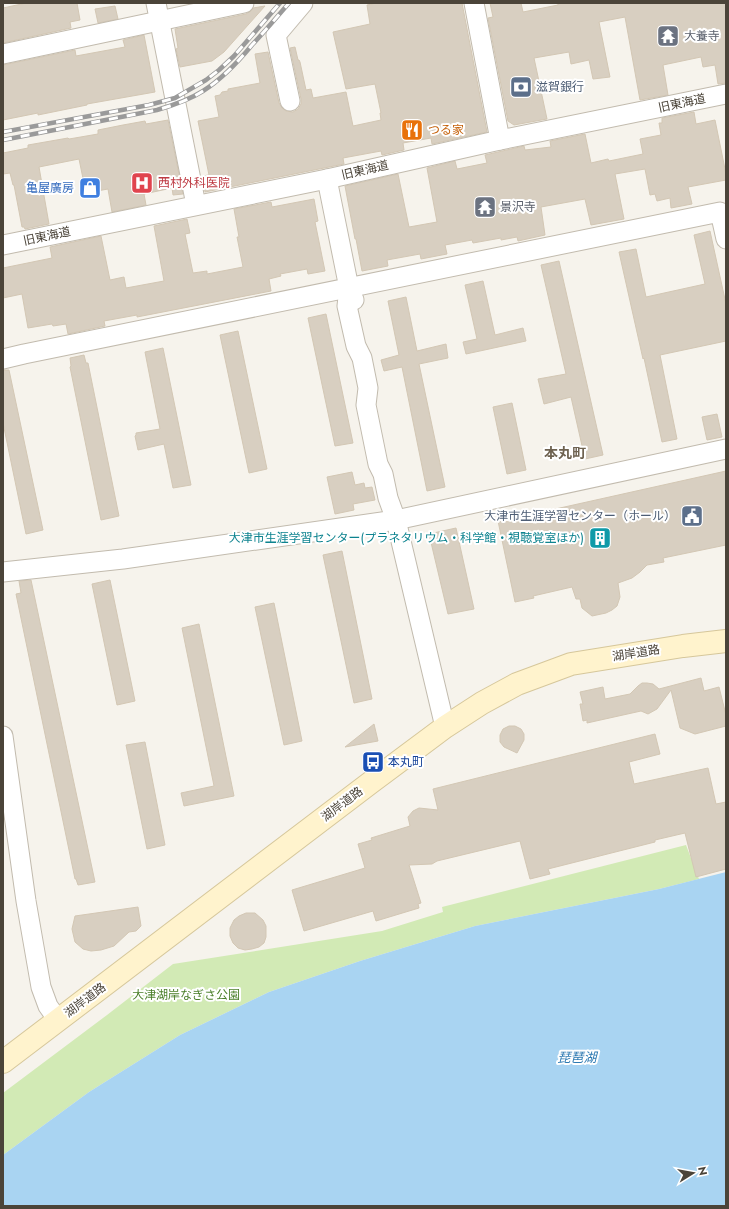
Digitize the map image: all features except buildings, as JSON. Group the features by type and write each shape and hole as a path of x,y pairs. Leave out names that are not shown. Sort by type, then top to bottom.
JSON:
{"main road":[{"name":"湖岸道路","path":"3,1062 358,792 445,727 482,703 517,684 571,664 683,646 726,641"}],"street":[{"path":"3,54 158,12 244,3"},
{"path":"290,101 276,35 303,3"},
{"path":"474,3 500,140"},
{"path":"158,12 196,205"},
{"name":"旧東海道","path":"3,246 327,179 500,140 726,94"},
{"path":"327,179 349,288 356,304 362,337 368,345 378,397 376,415 383,451 389,460 396,497 396,520 445,727"},
{"path":"3,359 720,212 726,239"},
{"path":"3,572 131,558 396,520 726,449"},
{"path":"3,736 26,901 41,987 48,1006 58,1020"}],"green space":[{"name":"大津湖岸なぎさ公園","path":"686,845 699,879 659,889 475,926 360,961 269,992 180,1035 89,1092 3,1155 3,1093 173,964 382,931 443,912 442,907"}],"water":[{"name":"琵琶湖","path":"726,872 726,1206 3,1206 3,1155 89,1092 180,1035 269,992 360,961 475,926 659,889"}],"railway":[{"path":"3,132 149,105 175,98 206,80 219,70 234,56 280,3"},
{"path":"3,140 157,110 192,97 217,81 229,70 289,3"}],"place":[{"name":"大養寺","path":"668,36"},
{"name":"滋賀銀行","path":"521,87"},
{"name":"つる家","path":"412,130"},
{"name":"西村外科医院","path":"142,183"},
{"name":"亀屋廣房","path":"90,188"},
{"name":"景沢寺","path":"485,207"},
{"name":"大津市生涯学習センター（ホール）","path":"692,516"},
{"name":"大津市生涯学習センター(プラネタリウム・科学館・視聴覚室ほか)","path":"600,538"},
{"name":"本丸町","path":"373,762"}],"district":[{"name":"本丸町","path":"565,453"}]}
